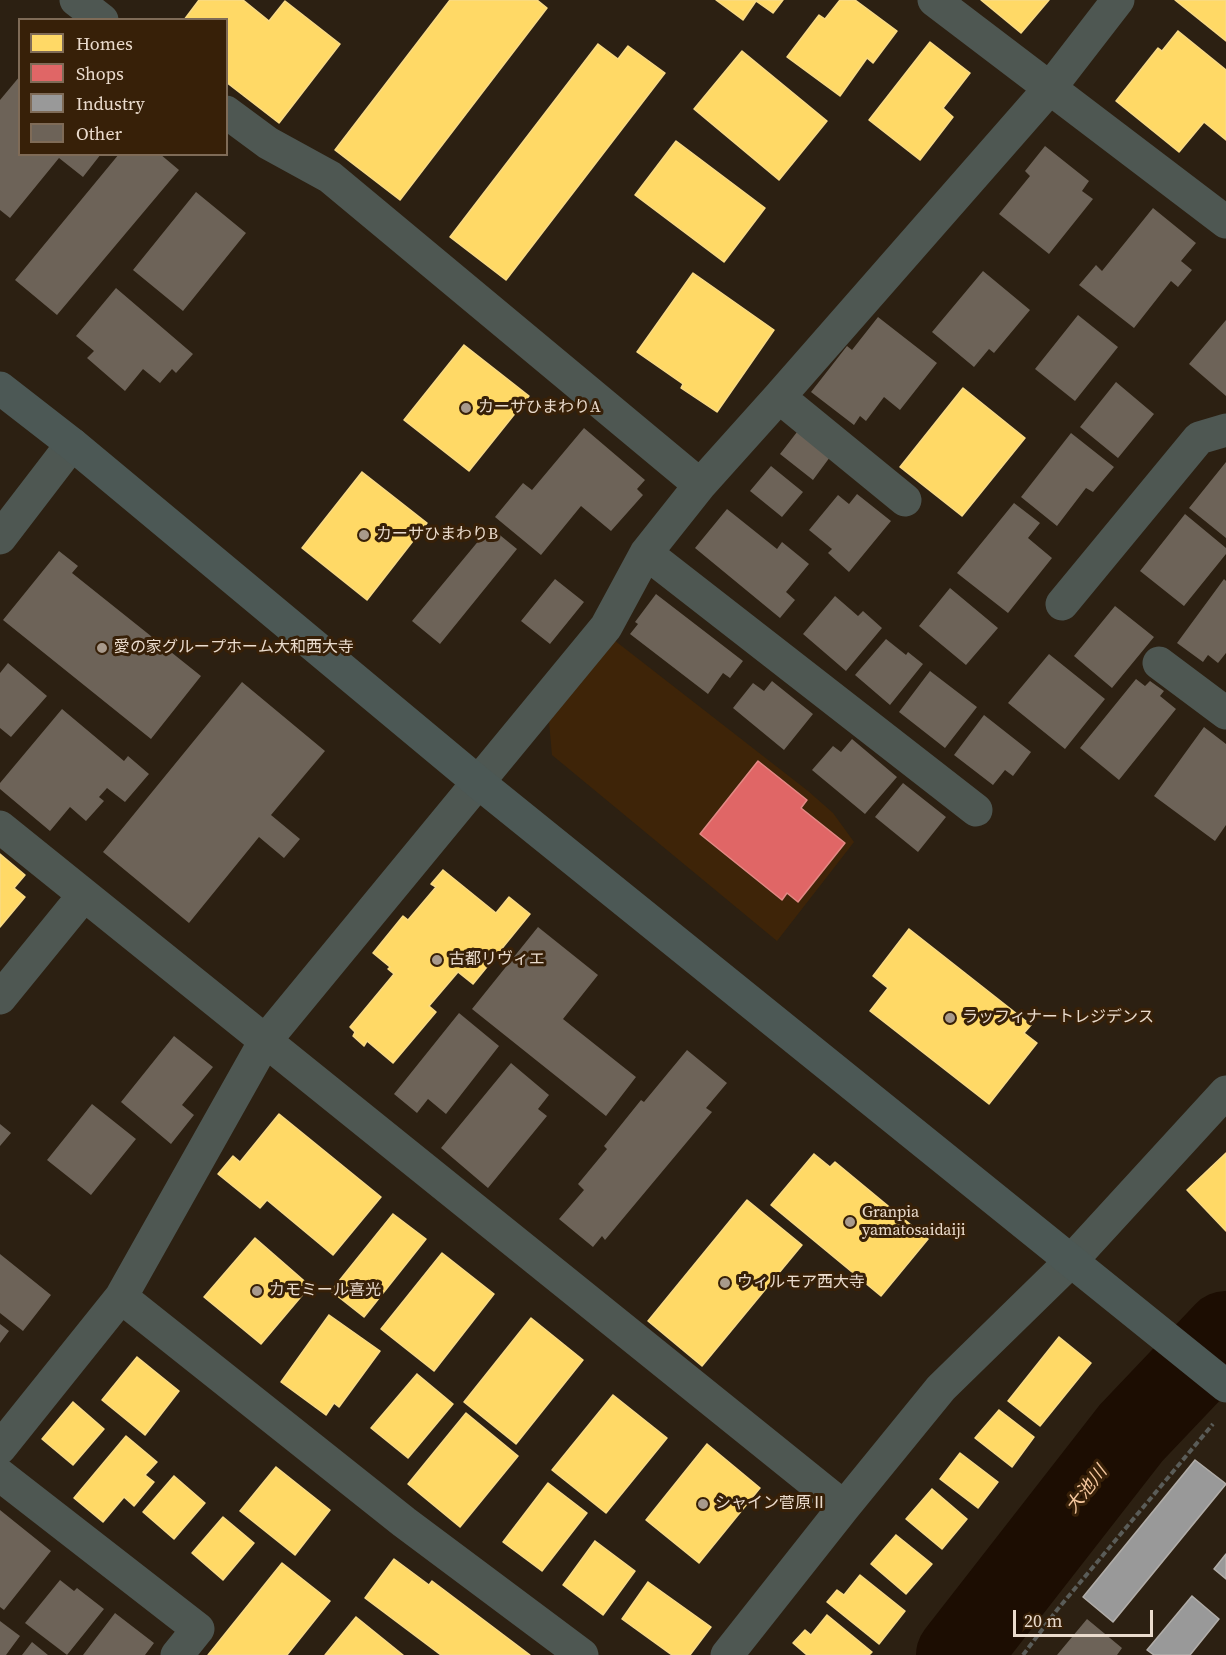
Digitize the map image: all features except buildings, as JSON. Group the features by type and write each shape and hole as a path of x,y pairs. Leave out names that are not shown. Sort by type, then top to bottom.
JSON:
{"street":[{"path":"76,0 99,18"},
{"path":"934,0 1226,222"},
{"path":"0,1448 121,1297 265,1041 606,627 646,553 700,485 1050,88 1118,0"},
{"path":"228,113 268,143 330,177 700,485"},
{"path":"0,388 72,444 479,783 1224,1384"},
{"path":"779,397 905,500"},
{"path":"1062,604 1199,438 1226,430"},
{"path":"0,538 72,444"},
{"path":"646,553 976,810"},
{"path":"1159,663 1226,713"},
{"path":"0,827 844,1507"},
{"path":"0,998 84,895"},
{"path":"727,1655 941,1388 1071,1261 1226,1092"},
{"path":"121,1297 404,1522 582,1655"},
{"path":"0,1475 198,1629 177,1655"}],"path":[{"path":"1023,1655 1057,1610 1214,1423"}],"shaded area":[{"path":"614,640 808,791 833,813 854,842 777,941 552,755 549,721"}],"waterway":[{"name":"大池川","path":"958,1655 1131,1433 1226,1333"}],"place":[{"name":"カーサひまわりA","path":"466,408"},
{"name":"カーサひまわりB","path":"364,535"},
{"name":"愛の家グループホーム大和西大寺","path":"102,648"},
{"name":"古都リヴィエ","path":"437,960"},
{"name":"ラッフィナートレジデンス","path":"950,1018"},
{"name":"Granpia yamatosaidaiji","path":"850,1222"},
{"name":"ウィルモア西大寺","path":"725,1283"},
{"name":"カモミール喜光","path":"257,1291"},
{"name":"シャイン菅原Ⅱ","path":"703,1504"}]}
